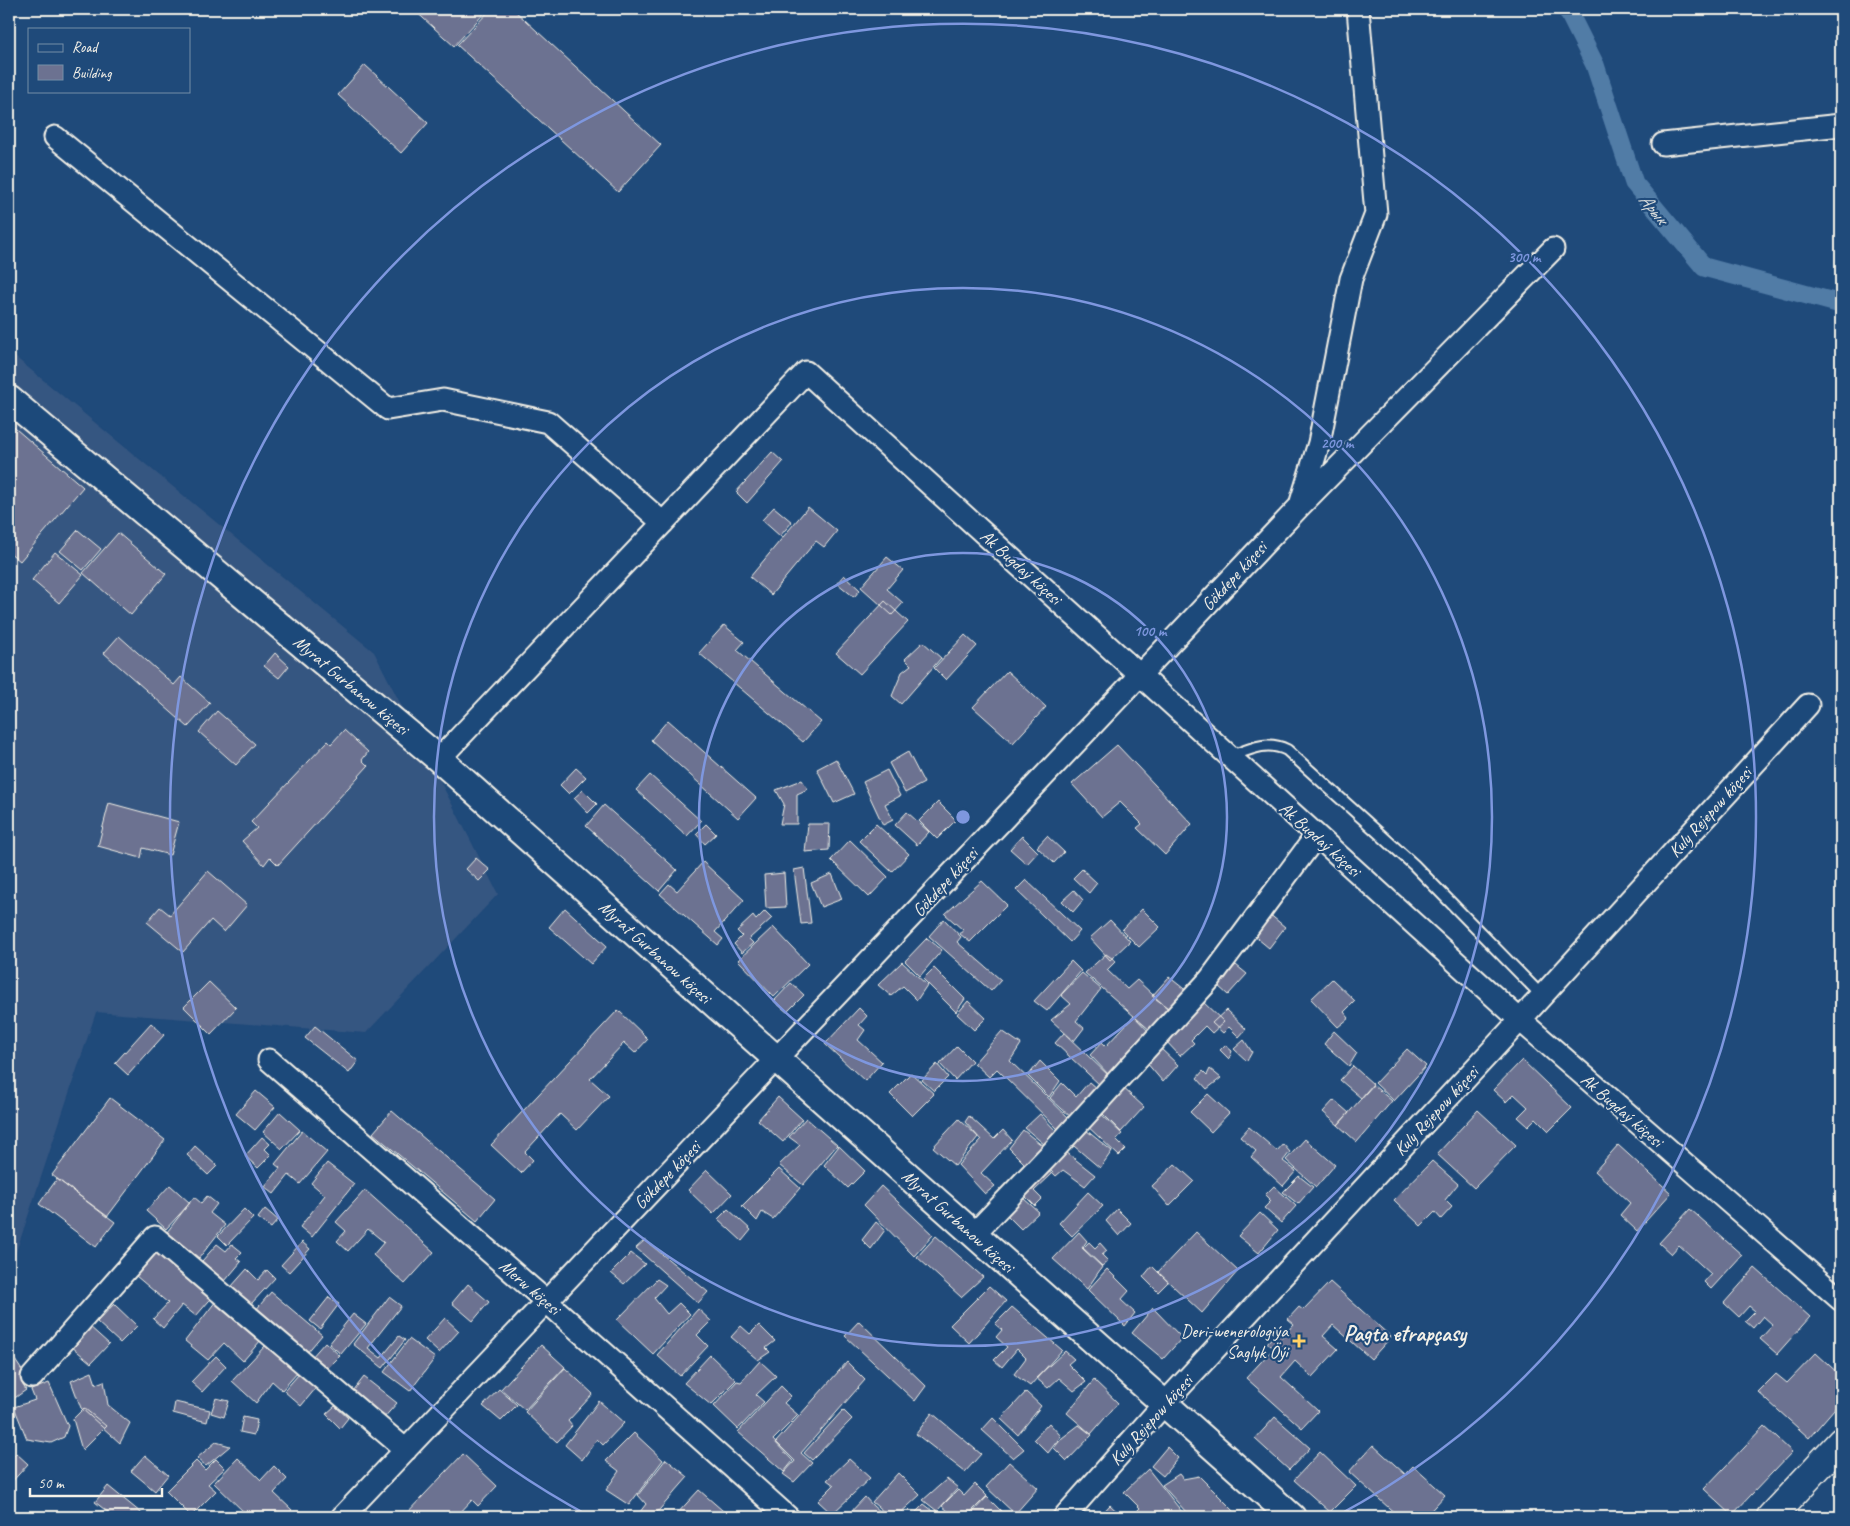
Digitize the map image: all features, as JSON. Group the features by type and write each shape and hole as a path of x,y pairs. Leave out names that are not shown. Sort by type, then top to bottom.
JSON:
{"main road":[{"path":"1771,1517 1841,1442"}],"street":[{"path":"1300,506 1319,443 1352,280 1376,214 1358,9"},
{"path":"1663,144 1841,125"},
{"path":"55,137 388,409 443,400 548,422 663,523 439,759"},
{"name":"Gökdepe köçesi","path":"342,1517 1300,506 1553,249"},
{"name":"Ak Bugdaý köçesi","path":"663,523 806,372 1520,1020 1841,1300"},
{"name":"Myrat Gurbanow köçesi","path":"9,399 439,759 776,1061 1292,1517"},
{"name":"Kuly Rejepow köçesi","path":"1064,1517 1164,1404 1520,1020 1808,705"},
{"path":"973,1235 1054,1150 1210,979 1316,836"},
{"name":"Merw köçesi","path":"269,1060 546,1300 788,1517"},
{"path":"32,1377 155,1237 406,1450"}],"lane":[{"path":"1229,756 1260,745 1275,745 1287,750 1414,865 1542,996"}],"shaded area":[{"path":"9,352 374,652 498,894 366,1033 96,1012 9,1273"}],"building":[{"path":"413,9 488,9 454,46"},
{"path":"491,9 513,9 661,145 618,192 457,45"},
{"path":"365,65 428,123 401,153 338,95"},
{"path":"9,423 83,487 20,561 9,552"},
{"path":"772,452 783,462 747,503 736,492"},
{"path":"774,507 792,522 780,536 762,520"},
{"path":"808,507 837,531 824,547 816,541 771,595 750,577"},
{"path":"78,530 101,549 83,570 60,551"},
{"path":"118,533 166,574 131,615 83,573"},
{"path":"55,552 83,575 59,603 32,580"},
{"path":"887,557 903,570 887,589 903,603 892,615 861,587"},
{"path":"844,575 860,590 854,597 837,583"},
{"path":"885,601 908,622 860,674 836,653"},
{"path":"724,625 744,642 737,650 821,722 803,742 699,653"},
{"path":"965,635 977,646 946,680 934,668"},
{"path":"119,636 174,685 181,677 210,703 188,727 104,653"},
{"path":"923,642 941,658 901,704 892,696 902,672 911,665 905,659"},
{"path":"275,653 289,666 279,678 264,666"},
{"path":"1007,671 1046,707 1013,743 973,707"},
{"path":"217,711 255,744 236,765 199,732"},
{"path":"668,720 756,798 738,818 651,740"},
{"path":"344,730 368,752 362,760 368,766 278,865 270,857 264,865 242,841 257,828 251,822 328,741 331,744"},
{"path":"1117,745 1192,824 1165,855 1137,828 1142,824 1120,802 1102,817 1072,784"},
{"path":"908,752 924,783 905,793 889,763"},
{"path":"836,759 854,794 834,803 817,769"},
{"path":"576,768 586,777 569,794 560,785"},
{"path":"887,770 900,796 885,804 893,820 883,825 863,782"},
{"path":"650,775 701,821 687,836 636,790"},
{"path":"802,780 808,789 797,794 797,824 780,824 784,804 776,790"},
{"path":"583,790 597,804 588,813 574,798"},
{"path":"938,802 956,820 937,839 919,821"},
{"path":"109,803 179,822 170,855 143,848 141,858 98,846"},
{"path":"604,805 677,870 659,891 586,826"},
{"path":"907,812 929,832 917,845 895,825"},
{"path":"706,824 716,834 705,844 696,834"},
{"path":"808,824 830,824 829,850 805,852"},
{"path":"876,824 909,854 892,872 859,841"},
{"path":"1022,836 1038,852 1027,864 1010,849"},
{"path":"1047,836 1064,852 1054,863 1037,847"},
{"path":"850,840 888,877 869,897 831,860"},
{"path":"476,858 490,870 479,881 466,869"},
{"path":"703,862 744,900 715,932 723,939 718,945 660,894 669,884 677,891"},
{"path":"804,868 811,923 801,924 794,870"},
{"path":"1082,869 1097,883 1089,893 1073,878"},
{"path":"208,871 247,905 224,932 211,920 183,952 147,922 160,907 170,915"},
{"path":"784,873 786,907 766,908 764,875"},
{"path":"832,874 842,899 821,907 811,883"},
{"path":"1026,880 1080,931 1070,942 1016,890"},
{"path":"982,881 1007,905 970,942 960,934 963,930 945,914"},
{"path":"1074,890 1083,900 1073,912 1062,901"},
{"path":"565,908 607,946 591,964 549,927"},
{"path":"1142,909 1160,927 1139,947 1122,930"},
{"path":"765,911 772,918 749,939 753,943 742,953 734,944 742,936 737,931 753,916 756,920"},
{"path":"1268,913 1285,927 1269,948 1252,934"},
{"path":"944,919 961,937 957,942 1001,980 991,991 929,936"},
{"path":"1110,920 1130,941 1110,960 1090,938"},
{"path":"773,927 808,964 774,997 738,960"},
{"path":"927,938 942,950 920,976 905,961"},
{"path":"1106,954 1116,961 1107,970 1127,989 1137,980 1169,1010 1152,1032 1085,973"},
{"path":"1071,961 1081,971 1047,1011 1034,1001"},
{"path":"902,962 927,985 917,1000 903,986 891,996 878,985"},
{"path":"1236,965 1247,974 1228,995 1217,985"},
{"path":"934,968 965,999 956,1012 923,979"},
{"path":"1082,973 1101,989 1076,1021 1084,1028 1074,1041 1051,1020 1071,1004 1061,995"},
{"path":"1169,977 1188,992 1171,1010 1152,996"},
{"path":"1332,979 1355,1001 1344,1012 1349,1018 1338,1027 1311,999"},
{"path":"209,982 236,1008 211,1034 184,1007"},
{"path":"791,983 804,995 787,1012 774,1001"},
{"path":"1201,1000 1224,1022 1212,1033 1205,1026 1191,1040 1194,1043 1180,1056 1164,1039"},
{"path":"968,1001 986,1018 974,1030 957,1014"},
{"path":"859,1008 867,1016 859,1025 865,1030 858,1040 882,1062 865,1081 825,1044"},
{"path":"618,1010 648,1039 635,1053 624,1043 590,1079 609,1096 577,1130 560,1114 525,1152 533,1160 521,1173 491,1145"},
{"path":"1226,1010 1246,1029 1239,1037 1229,1027 1223,1033 1212,1023"},
{"path":"1134,1016 1151,1034 1110,1076 1090,1055 1102,1042 1106,1046"},
{"path":"151,1023 164,1035 128,1075 115,1063"},
{"path":"315,1026 358,1061 349,1073 305,1038"},
{"path":"1002,1031 1021,1044 1010,1061 1071,1120 1060,1131 997,1069 989,1077 974,1063"},
{"path":"1334,1031 1357,1053 1349,1066 1324,1044"},
{"path":"1064,1033 1109,1076 1101,1086 1055,1043"},
{"path":"1244,1040 1252,1052 1247,1061 1234,1049"},
{"path":"1225,1045 1232,1051 1229,1059 1220,1050"},
{"path":"957,1046 972,1061 955,1080 940,1064"},
{"path":"1159,1047 1178,1065 1163,1082 1146,1062"},
{"path":"1407,1049 1426,1066 1394,1101 1375,1083"},
{"path":"1522,1060 1572,1108 1549,1131 1536,1118 1528,1126 1518,1117 1528,1107 1514,1094 1506,1102 1493,1090"},
{"path":"1040,1061 1060,1081 1049,1097 1028,1076"},
{"path":"937,1064 948,1077 934,1091 922,1080"},
{"path":"1353,1066 1373,1084 1361,1098 1340,1080"},
{"path":"1210,1069 1221,1078 1207,1089 1197,1078 1203,1071 1207,1075"},
{"path":"911,1073 934,1094 912,1116 890,1094"},
{"path":"1089,1082 1097,1089 1073,1119 1050,1098 1062,1083 1076,1097"},
{"path":"1120,1085 1144,1107 1121,1132 1097,1108"},
{"path":"1373,1085 1392,1101 1357,1142 1338,1125"},
{"path":"256,1091 275,1107 255,1130 236,1114"},
{"path":"1208,1094 1229,1113 1211,1132 1190,1112"},
{"path":"778,1097 802,1119 783,1142 758,1120"},
{"path":"110,1098 165,1140 107,1217 52,1175"},
{"path":"1334,1100 1349,1113 1338,1125 1323,1112"},
{"path":"1096,1109 1122,1134 1116,1139 1126,1149 1119,1156 1083,1122"},
{"path":"1478,1110 1516,1145 1474,1188 1437,1154"},
{"path":"392,1111 495,1199 477,1221 373,1133"},
{"path":"280,1112 300,1130 282,1149 263,1132"},
{"path":"1040,1114 1056,1131 1045,1145 1025,1128"},
{"path":"969,1116 994,1139 1003,1130 1012,1140 981,1173 995,1186 985,1194 958,1165 981,1140 965,1122"},
{"path":"806,1118 837,1145 803,1185 779,1165 800,1145 789,1137"},
{"path":"959,1119 978,1137 955,1166 933,1147"},
{"path":"1081,1126 1112,1151 1100,1168 1068,1141"},
{"path":"1249,1127 1277,1151 1283,1144 1290,1152 1283,1161 1296,1171 1283,1186 1251,1157 1256,1151 1240,1137"},
{"path":"1023,1130 1044,1147 1027,1166 1009,1148"},
{"path":"302,1131 327,1152 300,1184 289,1175 274,1194 265,1187 280,1168 275,1164"},
{"path":"262,1137 270,1144 265,1149 271,1155 258,1168 245,1156"},
{"path":"1305,1139 1335,1165 1316,1187 1286,1160"},
{"path":"1618,1145 1671,1193 1637,1231 1620,1215 1630,1203 1595,1171"},
{"path":"195,1146 217,1166 208,1175 187,1155"},
{"path":"839,1146 865,1171 848,1188 824,1165"},
{"path":"1061,1148 1095,1175 1085,1186 1063,1170 1056,1176 1045,1165"},
{"path":"1432,1161 1458,1184 1445,1200 1452,1207 1441,1219 1435,1212 1421,1226 1394,1200"},
{"path":"327,1163 354,1184 312,1237 300,1227 325,1195 311,1183"},
{"path":"1175,1164 1194,1181 1169,1206 1152,1186"},
{"path":"1042,1166 1052,1174 1034,1191 1042,1199 1035,1206 1019,1190"},
{"path":"779,1169 800,1188 773,1219 762,1212 757,1221 742,1206"},
{"path":"707,1170 732,1194 713,1214 688,1190"},
{"path":"1299,1176 1313,1187 1298,1204 1283,1192"},
{"path":"57,1179 115,1222 96,1247 39,1204"},
{"path":"170,1185 190,1203 166,1229 146,1211"},
{"path":"881,1186 933,1235 914,1256 864,1205"},
{"path":"1274,1186 1296,1206 1281,1223 1264,1208 1271,1201 1265,1195"},
{"path":"365,1190 434,1252 405,1284 373,1255 384,1242 368,1229 348,1251 337,1241 346,1231 336,1222"},
{"path":"1016,1192 1039,1212 1021,1229 1000,1208"},
{"path":"1088,1192 1103,1206 1072,1236 1059,1223"},
{"path":"207,1196 217,1204 210,1213 225,1225 199,1258 167,1232 194,1197 201,1203"},
{"path":"244,1209 253,1218 227,1245 218,1236"},
{"path":"265,1209 278,1220 271,1228 258,1218"},
{"path":"728,1209 751,1230 742,1241 718,1219"},
{"path":"1117,1209 1131,1223 1119,1236 1106,1221"},
{"path":"1690,1209 1742,1255 1711,1289 1704,1282 1711,1274 1679,1245 1671,1254 1659,1243"},
{"path":"1260,1213 1278,1230 1259,1253 1238,1236"},
{"path":"876,1222 885,1230 871,1249 862,1240"},
{"path":"1079,1232 1087,1241 1082,1248 1102,1267 1087,1289 1053,1259"},
{"path":"1196,1232 1238,1271 1202,1313 1158,1272"},
{"path":"936,1236 983,1277 961,1297 917,1257"},
{"path":"645,1240 708,1292 698,1303 636,1248"},
{"path":"302,1242 310,1249 289,1272 281,1265"},
{"path":"1089,1242 1095,1248 1100,1243 1107,1251 1102,1255 1108,1261 1102,1266 1083,1248"},
{"path":"217,1244 226,1251 232,1244 242,1252 236,1258 241,1262 225,1281 202,1261"},
{"path":"160,1248 215,1294 196,1316 182,1305 163,1328 153,1319 168,1303 136,1276"},
{"path":"631,1253 645,1264 624,1284 611,1273"},
{"path":"1152,1266 1168,1282 1158,1292 1143,1277"},
{"path":"1755,1268 1810,1317 1777,1354 1760,1339 1773,1325 1763,1316 1753,1328 1745,1321 1755,1311 1749,1306 1739,1317 1724,1303"},
{"path":"247,1269 258,1280 267,1270 275,1278 251,1304 231,1287"},
{"path":"1107,1269 1129,1291 1121,1300 1135,1313 1125,1326 1088,1290"},
{"path":"657,1279 666,1285 654,1298 667,1314 679,1303 690,1314 653,1354 617,1320"},
{"path":"1330,1282 1391,1337 1371,1359 1333,1325 1323,1336 1338,1349 1312,1377 1295,1361 1281,1377 1318,1411 1302,1428 1246,1378 1274,1348 1267,1343 1277,1332 1282,1337 1294,1324 1288,1319 1299,1307 1303,1310"},
{"path":"468,1284 489,1302 473,1321 452,1303"},
{"path":"989,1286 1006,1301 969,1343 950,1325"},
{"path":"271,1292 322,1335 306,1354 255,1311"},
{"path":"329,1297 339,1304 320,1329 310,1321"},
{"path":"389,1297 401,1306 368,1348 381,1358 399,1336 405,1340 383,1368 353,1344"},
{"path":"216,1301 261,1340 243,1361 224,1343 208,1360 185,1341"},
{"path":"114,1304 137,1326 120,1343 97,1322"},
{"path":"1012,1307 1062,1350 1030,1386 1014,1374 1026,1358 1017,1349 1002,1367 994,1360 1007,1347 996,1337 1002,1330 995,1324"},
{"path":"1153,1308 1182,1338 1163,1359 1132,1333"},
{"path":"698,1309 711,1321 697,1335 708,1346 680,1376 657,1355"},
{"path":"353,1314 366,1324 341,1354 329,1344"},
{"path":"445,1318 459,1331 439,1353 425,1340"},
{"path":"859,1321 926,1386 915,1401 845,1336"},
{"path":"759,1325 775,1341 766,1348 770,1352 758,1360 731,1337 741,1326 750,1334"},
{"path":"89,1326 109,1344 91,1363 71,1346"},
{"path":"409,1339 435,1358 410,1391 384,1372"},
{"path":"325,1342 340,1356 325,1371 311,1358"},
{"path":"266,1345 298,1372 282,1390 272,1381 256,1403 232,1381"},
{"path":"541,1345 565,1367 525,1410 501,1389"},
{"path":"1065,1351 1074,1359 1068,1364 1086,1382 1074,1391 1059,1378 1048,1388 1036,1378"},
{"path":"1816,1353 1841,1376 1841,1401 1809,1438 1758,1392 1776,1374 1787,1383"},
{"path":"11,1354 27,1378 21,1382 26,1390 9,1402 9,1355"},
{"path":"710,1355 736,1380 711,1405 684,1383"},
{"path":"216,1356 226,1366 202,1392 191,1382"},
{"path":"760,1361 776,1376 756,1395 764,1402 738,1429 714,1406 737,1381 741,1382"},
{"path":"847,1362 865,1380 801,1453 812,1463 794,1482 783,1474 795,1461 776,1442"},
{"path":"565,1368 593,1394 568,1421 572,1426 557,1442 525,1412"},
{"path":"92,1372 96,1384 104,1381 108,1405 130,1423 120,1443 81,1408 71,1381"},
{"path":"299,1374 316,1388 301,1406 284,1391"},
{"path":"364,1377 397,1403 382,1420 350,1395"},
{"path":"1094,1380 1118,1403 1091,1434 1067,1413"},
{"path":"49,1383 68,1426 64,1437 51,1443 27,1439 14,1407 35,1400 31,1390"},
{"path":"781,1386 791,1396 784,1403 798,1415 773,1440 793,1461 784,1472 738,1432"},
{"path":"499,1389 517,1405 501,1421 483,1406"},
{"path":"1026,1392 1041,1406 1018,1435 1001,1419"},
{"path":"216,1398 229,1401 224,1417 211,1413"},
{"path":"599,1401 624,1423 603,1445 597,1439 582,1460 565,1445"},
{"path":"175,1402 210,1410 207,1422 173,1413"},
{"path":"335,1406 348,1418 340,1428 326,1414"},
{"path":"84,1408 106,1426 82,1450 73,1419"},
{"path":"843,1410 852,1419 812,1460 804,1453"},
{"path":"932,1413 981,1454 965,1472 916,1434"},
{"path":"243,1417 257,1420 254,1435 240,1432"},
{"path":"1275,1417 1310,1448 1289,1470 1255,1439"},
{"path":"993,1418 1024,1449 1013,1458 982,1430"},
{"path":"1049,1423 1061,1436 1048,1453 1034,1439"},
{"path":"1079,1425 1092,1435 1067,1461 1054,1448 1062,1438"},
{"path":"1764,1426 1792,1452 1732,1515 1704,1489"},
{"path":"634,1433 663,1460 629,1505 606,1490 619,1471 606,1461"},
{"path":"216,1442 230,1446 206,1466 197,1458"},
{"path":"1373,1445 1405,1474 1413,1466 1445,1495 1425,1517 1399,1517 1349,1472"},
{"path":"1167,1447 1178,1458 1163,1476 1151,1466"},
{"path":"1320,1452 1356,1486 1330,1512 1294,1480"},
{"path":"16,1453 28,1464 9,1485 9,1461"},
{"path":"463,1454 497,1486 478,1506 472,1500 456,1517 403,1517"},
{"path":"145,1455 168,1475 155,1491 131,1471"},
{"path":"238,1458 261,1480 274,1466 287,1479 274,1493 292,1510 285,1517 249,1517 214,1483"},
{"path":"216,1459 225,1468 208,1484 216,1491 191,1516 166,1491 196,1461 205,1470"},
{"path":"666,1459 688,1477 653,1517 636,1517 646,1504 638,1495"},
{"path":"849,1459 870,1478 832,1514 818,1501 834,1485 827,1480"},
{"path":"1009,1462 1038,1488 1015,1514 986,1487"},
{"path":"1148,1469 1186,1517 1131,1517 1140,1508 1124,1492"},
{"path":"898,1473 920,1495 896,1517 890,1517 872,1502"},
{"path":"1179,1474 1183,1479 1199,1476 1240,1517 1200,1517 1186,1512 1162,1485"},
{"path":"947,1479 958,1488 937,1511 923,1500"},
{"path":"975,1484 987,1496 966,1517 955,1517 942,1506 958,1490 964,1496"},
{"path":"108,1486 146,1517 114,1517 95,1502"},
{"path":"699,1490 730,1517 674,1517"},
{"path":"865,1497 873,1506 886,1517 846,1517"},
{"path":"987,1497 1007,1517 968,1517"},
{"path":"924,1504 937,1514 933,1517 911,1517"},
{"path":"1110,1505 1123,1517 1099,1517"}],"waterway":[{"name":"Арык","path":"1567,9 1595,65 1634,183 1704,267 1841,304"}],"place":[{"name":"Deri-wenerologiýa Saglyk Öýi","path":"1299,1341"}],"district":[{"name":"Pagta etrapçasy","path":"1405,1333"}]}
